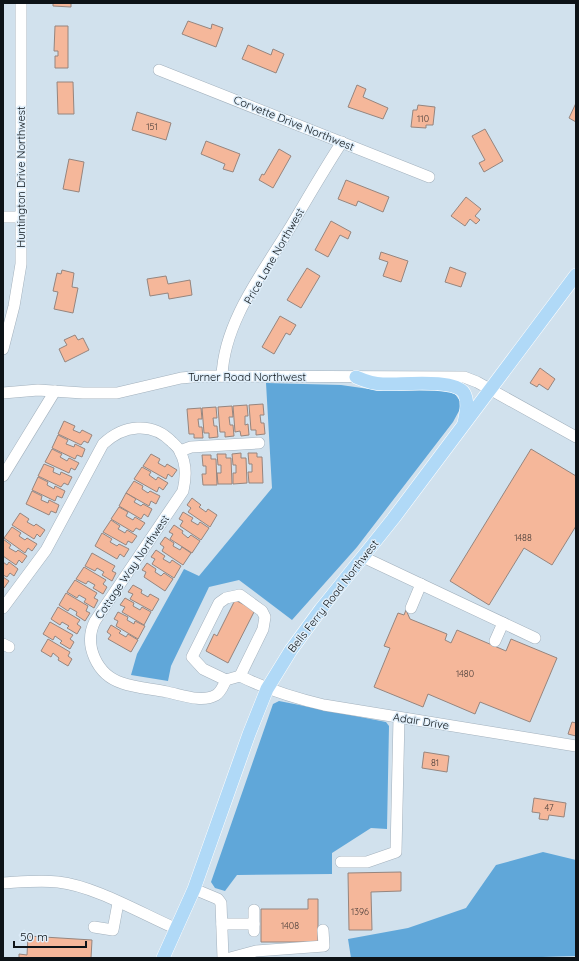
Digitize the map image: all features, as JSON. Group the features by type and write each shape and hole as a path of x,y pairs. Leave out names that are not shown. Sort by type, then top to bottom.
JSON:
{"main road":[{"name":"Bells Ferry Road Northwest","path":"163,958 194,889 249,734 267,689 291,650 464,425 576,275"},
{"path":"356,377 371,383 436,384 459,388 463,392 467,403 464,425"}],"street":[{"name":"Huntington Drive Northwest","path":"3,349 14,306 21,264 21,3"},
{"name":"Corvette Drive Northwest","path":"159,70 429,177"},
{"name":"Price Lane Northwest","path":"222,376 226,348 232,330 253,288 342,142"},
{"path":"3,217 22,217"},
{"name":"Turner Road Northwest","path":"3,393 38,390 83,394 117,393 181,378 222,376 464,378 477,382 491,389 576,437"},
{"path":"3,476 54,391"},
{"path":"3,608 46,550 98,452 111,436 125,430 138,427 151,429 162,433 180,451 191,447 259,443"},
{"name":"Cottage Way Northwest","path":"180,451 185,470 185,481 179,498 95,621 90,630 89,640 92,652 98,665 109,677 122,683 192,698 209,698 222,690 226,680"},
{"path":"363,557 535,638"},
{"path":"411,608 421,584"},
{"path":"240,676 263,628 265,617 262,611 240,595 234,595 219,602 192,657 203,670 226,680 240,676 267,689"},
{"path":"494,641 503,623"},
{"name":"Adair Drive","path":"267,689 294,698 324,705 576,746"},
{"path":"341,862 367,862 396,852 399,718"},
{"path":"3,883 59,882 87,889 177,929"},
{"path":"194,889 218,899 222,903 222,958"},
{"path":"94,927 113,930 118,903"},
{"path":"222,924 254,927 254,910"},
{"path":"230,958 255,948 324,946 323,930"}],"shaded area":[{"path":"266,383 341,385 383,391 444,390 455,394 460,401 460,409 453,422 357,547 292,620 239,580 209,587 171,666 168,681 131,675 137,654 184,569 199,576 272,488"},
{"path":"279,701 386,722 389,726 387,829 371,828 332,853 332,874 237,875 225,891 215,888 211,882 273,704"},
{"path":"543,852 576,860 576,956 504,958 351,958 348,939 408,928 466,908 496,865"}],"building":[{"path":"53,3 71,3 71,7 53,6"},
{"path":"188,21 211,29 212,24 223,28 216,47 182,34"},
{"path":"55,26 68,26 68,68 55,68 55,56 58,56 58,51 54,51"},
{"path":"248,45 271,55 273,49 284,54 276,73 242,59"},
{"path":"57,82 73,82 74,114 58,114"},
{"path":"357,85 366,89 363,97 388,108 383,119 348,107"},
{"path":"576,103 576,122 569,118"},
{"path":"418,105 435,107 433,125 426,125 426,128 411,127 413,110 417,110"},
{"path":"137,112 171,123 166,140 132,130"},
{"path":"485,129 503,161 484,172 479,163 485,160 472,136"},
{"path":"206,141 240,154 233,172 223,169 225,164 201,154"},
{"path":"279,149 291,156 273,188 259,180 262,174 264,175"},
{"path":"69,159 84,162 79,192 63,189"},
{"path":"346,180 389,197 383,212 358,201 356,206 338,199"},
{"path":"466,197 481,209 475,216 480,220 476,224 470,219 465,226 451,216"},
{"path":"331,221 351,232 348,239 340,235 328,257 315,250"},
{"path":"381,252 408,261 401,282 383,276 388,262 379,259"},
{"path":"450,267 466,273 461,287 445,282"},
{"path":"307,268 320,276 301,308 287,300"},
{"path":"62,270 74,273 72,287 78,288 73,313 54,309 58,292 53,291 57,273 61,274"},
{"path":"166,276 168,284 190,280 192,295 169,299 168,293 150,296 147,279"},
{"path":"280,316 296,325 290,335 286,333 274,354 262,347"},
{"path":"75,335 78,340 83,338 89,350 65,362 59,349 67,345 64,340"},
{"path":"540,368 555,379 548,390 539,384 537,387 530,383"},
{"path":"263,404 264,415 260,415 261,423 264,423 265,434 256,435 256,430 251,430 249,405"},
{"path":"247,405 248,416 245,416 245,425 248,424 249,435 241,436 240,431 235,432 233,406"},
{"path":"232,406 233,417 229,417 230,425 233,425 234,436 225,437 225,432 220,432 218,407"},
{"path":"216,407 217,418 213,418 214,426 217,426 218,437 209,438 209,433 204,433 202,408"},
{"path":"201,408 202,419 198,419 199,427 202,427 203,438 194,438 194,434 189,434 187,409"},
{"path":"64,421 75,426 73,430 80,433 82,430 92,435 88,443 84,441 81,445 58,434"},
{"path":"58,435 68,440 66,444 74,447 75,444 85,449 82,457 77,455 75,459 52,448"},
{"path":"52,449 62,454 60,457 67,461 69,458 79,463 75,470 71,468 69,473 45,462"},
{"path":"531,449 576,476 576,526 552,565 524,548 489,605 450,581"},
{"path":"241,453 241,458 246,458 247,483 233,484 233,473 236,473 236,465 233,465 232,454"},
{"path":"248,453 257,453 257,457 262,457 263,483 249,483 248,472 252,472 252,464 249,464"},
{"path":"151,454 160,459 158,463 165,467 167,464 177,470 172,477 168,474 166,479 143,466"},
{"path":"217,454 226,454 226,458 231,458 232,484 218,484 217,473 221,473 221,465 218,465"},
{"path":"202,455 211,455 211,459 216,459 217,485 203,485 202,474 206,474 206,466 203,466"},
{"path":"44,464 54,468 53,472 60,475 61,472 72,477 68,485 64,483 61,487 38,476"},
{"path":"142,467 151,472 149,475 156,480 158,477 168,483 163,490 159,487 157,492 134,479"},
{"path":"38,477 48,482 47,485 54,489 55,486 65,491 62,498 57,496 55,501 32,490"},
{"path":"134,481 143,486 142,489 148,493 150,491 160,496 156,504 151,501 149,506 126,493"},
{"path":"32,491 42,496 41,500 48,503 49,500 59,505 56,513 51,511 49,515 26,504"},
{"path":"126,493 136,499 134,502 141,506 143,504 152,509 148,517 144,514 141,519 119,506"},
{"path":"192,498 201,505 199,507 206,512 208,509 217,515 210,527 188,512 191,508 187,505"},
{"path":"119,507 128,512 126,516 133,520 135,517 145,523 140,530 136,528 133,532 111,519"},
{"path":"183,512 193,518 191,521 198,525 200,522 209,528 201,540 180,526 183,521 179,519"},
{"path":"20,513 29,519 27,522 34,526 36,524 45,530 40,537 37,534 34,539 12,525"},
{"path":"111,520 120,526 118,529 125,533 127,530 137,536 132,543 128,541 126,545 103,532"},
{"path":"174,525 183,531 182,533 188,538 191,535 200,541 192,553 170,539 173,534 169,532"},
{"path":"12,527 21,533 19,536 25,540 27,538 37,544 32,551 28,548 25,553 4,538"},
{"path":"102,533 112,539 110,542 117,546 119,544 129,549 124,557 120,554 117,559 95,546"},
{"path":"165,537 174,543 173,546 180,550 182,547 191,553 183,565 162,551 164,547 160,544"},
{"path":"3,539 11,545 9,548 16,552 18,550 27,556 22,563 19,560 16,565 3,556"},
{"path":"156,550 165,556 163,559 170,563 172,560 181,566 174,578 152,564 155,559 151,557"},
{"path":"92,553 115,566 112,571 116,573 112,581 102,575 104,572 97,568 95,571 85,566"},
{"path":"3,562 7,565 9,562 18,569 14,576 10,573 7,577 3,575"},
{"path":"147,563 156,569 155,572 161,576 164,573 173,579 165,591 144,577 146,572 142,570"},
{"path":"84,567 106,580 103,584 107,587 103,594 93,588 95,585 88,581 86,584 76,579"},
{"path":"3,577 9,581 4,588 3,587"},
{"path":"75,580 97,593 94,598 98,600 94,608 84,602 86,599 79,595 77,598 67,592"},
{"path":"133,585 142,590 141,593 148,597 150,594 159,599 152,611 130,599 133,594 128,592"},
{"path":"66,593 88,606 86,611 90,613 85,621 76,615 77,612 70,608 68,611 59,605"},
{"path":"125,598 134,603 133,606 140,610 142,607 151,612 144,625 122,612 125,607 120,605"},
{"path":"235,600 255,610 228,663 206,651 214,634 217,636"},
{"path":"58,607 80,620 77,624 81,627 77,634 67,628 69,626 62,622 60,625 51,619"},
{"path":"406,610 410,619 447,634 445,640 451,643 457,630 506,651 511,639 557,658 530,722 480,702 475,714 428,694 423,707 374,687 390,648 384,646 398,613 404,615"},
{"path":"118,612 128,617 127,620 134,624 135,621 145,626 138,639 116,626 118,621 114,619"},
{"path":"50,622 73,635 70,639 74,642 70,649 60,643 62,641 55,636 53,640 43,634"},
{"path":"111,625 121,631 119,633 126,637 128,634 138,640 131,652 108,639 111,635 107,632"},
{"path":"48,639 70,652 68,656 72,659 68,666 58,660 59,658 53,653 51,657 41,651"},
{"path":"572,722 576,723 576,736 568,734"},
{"path":"424,752 449,756 447,772 422,768"},
{"path":"534,798 566,803 564,817 549,815 548,820 539,819 540,813 532,812"},
{"path":"401,872 401,891 371,892 372,930 349,930 348,873"},
{"path":"308,899 318,899 318,942 261,942 261,909 308,909"},
{"path":"28,936 92,940 91,958 19,958 19,954 27,955"}]}
